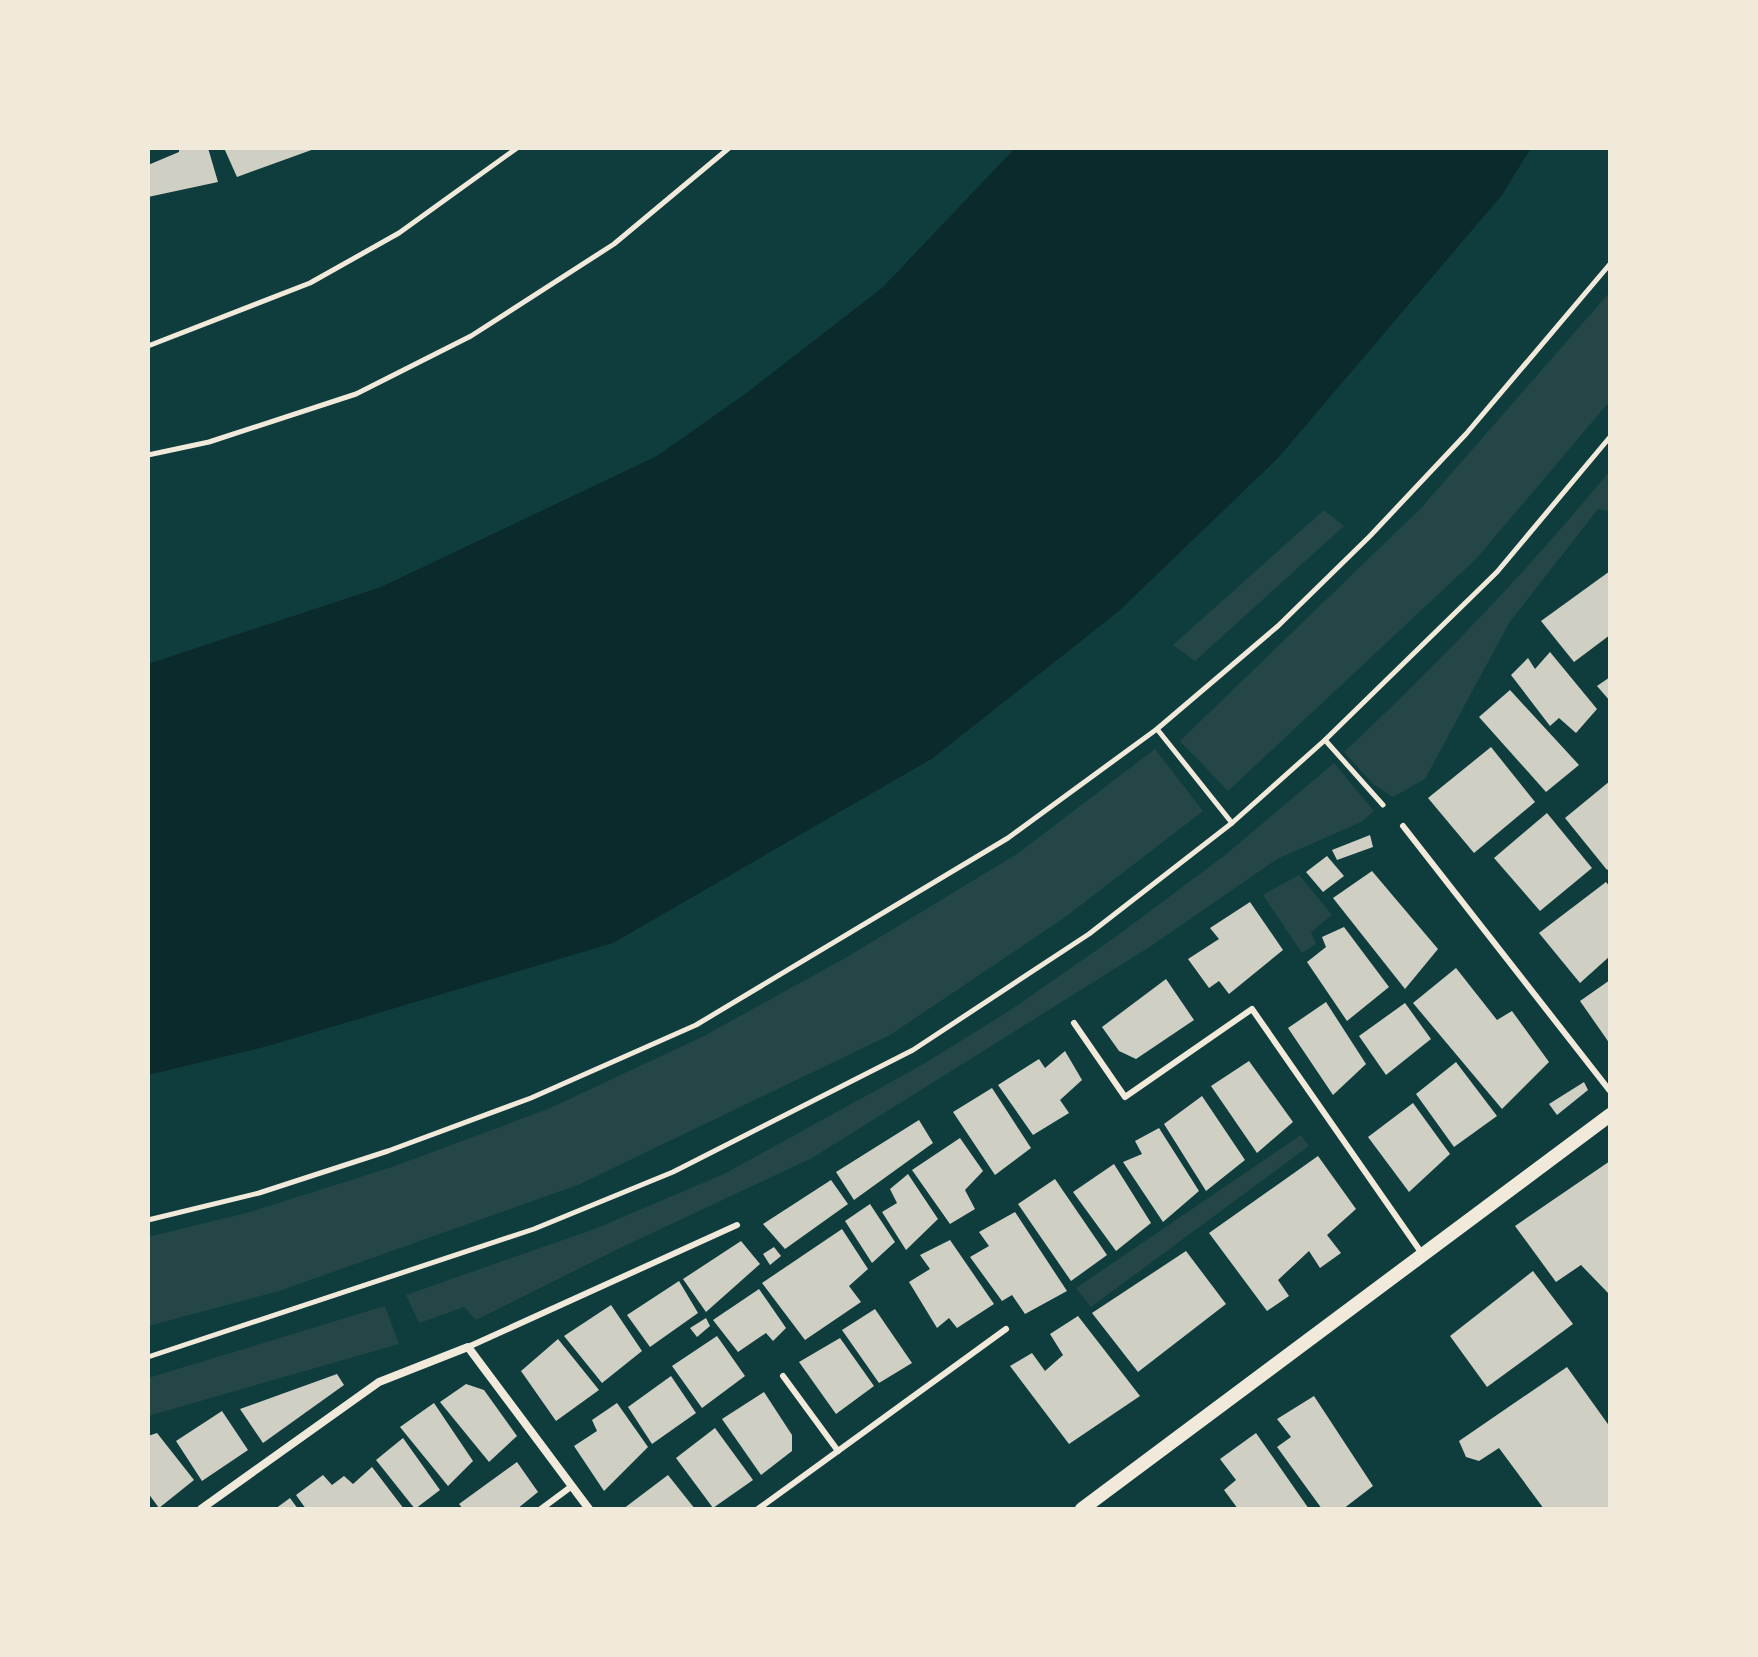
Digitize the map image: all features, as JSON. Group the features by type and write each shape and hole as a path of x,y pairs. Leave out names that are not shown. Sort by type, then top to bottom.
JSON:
{"street":[{"path":"1082,1509 1424,1257 1610,1115"},
{"path":"201,1509 379,1382 468,1347 589,1509"}],"lane":[{"path":"1403,826 1610,1091"},
{"path":"1074,1023 1125,1097 1252,1009 1424,1257"},
{"path":"468,1347 737,1225"},
{"path":"758,1509 1006,1329"},
{"path":"783,1376 838,1451"},
{"path":"541,1509 572,1486"}],"path":[{"path":"148,346 310,283 399,233 517,148"},
{"path":"148,455 209,442 356,394 471,336 614,244 729,148"},
{"path":"148,1220 259,1193 388,1151 531,1098 696,1025 1008,838 1157,729 1278,626 1370,536 1466,434 1610,264"},
{"path":"148,1357 534,1229 673,1172 791,1114 925,1042 1089,934 1232,823 1325,740 1497,572 1610,437"},
{"path":"1157,729 1232,823"},
{"path":"1325,740 1390,812"}],"shaded area":[{"path":"1015,148 1531,148 1502,195 1278,458 1119,611 933,758 613,943 268,1046 148,1075 148,664 381,587 657,456 745,394 882,288"},
{"path":"1610,292 1610,401 1476,559 1228,791 1180,741 1422,507"},
{"path":"1610,471 1610,508 1607,511 1598,509 1509,623 1425,779 1393,797 1373,784 1344,752 1481,616"},
{"path":"1324,510 1344,526 1195,661 1173,645"},
{"path":"1155,749 1203,811 1064,918 890,1035 578,1185 279,1291 148,1326 148,1237 250,1212 392,1167 548,1109 702,1037 847,957 1017,854"},
{"path":"1334,763 1374,811 1361,822 1277,859 1151,946 812,1158 476,1320 464,1307 419,1323 406,1295 597,1228 724,1174 922,1065 1009,1011 1114,938 1224,856"},
{"path":"1299,875 1332,915 1311,932 1316,944 1302,953 1263,895"},
{"path":"1301,1135 1309,1146 1091,1307 1076,1288"},
{"path":"385,1306 399,1344 148,1416 148,1378"}],"building":[{"path":"179,148 208,148 218,182 148,197 148,165 179,152"},
{"path":"224,148 317,148 237,177"},
{"path":"1610,571 1610,635 1574,662 1541,621"},
{"path":"1550,652 1597,709 1576,733 1559,718 1550,726 1511,675 1528,658 1535,669"},
{"path":"1610,677 1610,701 1597,686"},
{"path":"1510,690 1579,765 1546,792 1479,717"},
{"path":"1491,747 1535,802 1474,853 1428,798"},
{"path":"1610,781 1610,868 1607,870 1565,818"},
{"path":"1547,813 1592,868 1540,911 1494,858"},
{"path":"1370,835 1373,847 1337,860 1332,850"},
{"path":"1327,856 1344,876 1323,892 1306,872"},
{"path":"1372,871 1438,949 1405,989 1333,898"},
{"path":"1606,882 1610,887 1610,956 1580,983 1539,933"},
{"path":"1250,902 1283,950 1229,994 1219,981 1209,988 1188,959 1219,939 1210,928"},
{"path":"1344,927 1389,987 1347,1021 1307,962 1326,947 1322,937"},
{"path":"1456,968 1497,1020 1512,1011 1549,1062 1502,1109 1413,1003"},
{"path":"1166,979 1194,1020 1136,1059 1119,1051 1102,1027"},
{"path":"1610,980 1610,1044 1580,1001"},
{"path":"1326,1002 1366,1064 1333,1095 1288,1028"},
{"path":"1405,1003 1431,1039 1386,1075 1359,1036"},
{"path":"1065,1051 1082,1080 1060,1100 1069,1113 1033,1135 998,1085 1039,1059 1045,1068"},
{"path":"1249,1061 1293,1122 1257,1153 1211,1086"},
{"path":"1456,1062 1497,1116 1454,1147 1416,1094"},
{"path":"1584,1082 1588,1090 1557,1115 1549,1104"},
{"path":"992,1088 1031,1148 995,1175 953,1112"},
{"path":"1202,1096 1245,1160 1206,1191 1164,1124"},
{"path":"1413,1103 1450,1154 1409,1192 1368,1137"},
{"path":"919,1120 933,1143 854,1200 836,1172"},
{"path":"1159,1128 1199,1191 1163,1222 1123,1162 1142,1154 1135,1141"},
{"path":"960,1138 983,1171 965,1190 975,1209 950,1224 912,1170"},
{"path":"1318,1156 1356,1209 1327,1235 1341,1253 1320,1268 1309,1251 1278,1280 1289,1296 1267,1311 1209,1233"},
{"path":"1610,1161 1610,1295 1581,1265 1556,1282 1515,1226"},
{"path":"1114,1164 1151,1223 1116,1251 1073,1192"},
{"path":"908,1174 938,1219 906,1250 882,1212 897,1203 890,1189"},
{"path":"1055,1179 1107,1255 1071,1281 1018,1204"},
{"path":"831,1180 848,1204 785,1249 763,1224"},
{"path":"870,1204 895,1242 872,1263 845,1221"},
{"path":"1015,1212 1067,1291 1025,1314 1012,1295 1002,1301 970,1257 989,1246 979,1232"},
{"path":"842,1229 868,1269 849,1286 861,1302 805,1340 762,1283"},
{"path":"950,1240 994,1304 957,1328 949,1318 937,1328 909,1282 930,1269 920,1255"},
{"path":"741,1241 760,1264 706,1312 683,1279"},
{"path":"774,1247 781,1256 770,1265 763,1254"},
{"path":"1186,1251 1226,1304 1138,1372 1092,1313"},
{"path":"1533,1271 1573,1324 1487,1387 1450,1336"},
{"path":"679,1281 698,1313 650,1347 627,1315"},
{"path":"759,1289 786,1328 773,1341 766,1333 738,1352 713,1320"},
{"path":"611,1305 642,1351 602,1383 564,1336"},
{"path":"875,1309 912,1363 879,1383 842,1330"},
{"path":"1078,1316 1140,1396 1069,1444 1010,1366 1032,1353 1045,1371 1063,1355 1050,1334"},
{"path":"706,1318 710,1326 697,1337 690,1328"},
{"path":"717,1336 745,1376 702,1408 672,1366"},
{"path":"840,1338 874,1386 836,1414 799,1362"},
{"path":"558,1339 599,1390 556,1421 521,1371"},
{"path":"1567,1367 1610,1427 1610,1509 1544,1509 1499,1448 1479,1461 1466,1457 1459,1441"},
{"path":"337,1374 344,1385 263,1443 240,1409"},
{"path":"671,1376 696,1413 652,1444 628,1407"},
{"path":"466,1384 484,1390 517,1436 489,1462 440,1402"},
{"path":"764,1392 792,1435 792,1451 761,1475 722,1419"},
{"path":"1314,1396 1373,1486 1343,1509 1322,1509 1277,1447 1291,1437 1277,1419"},
{"path":"434,1403 473,1461 448,1486 400,1427"},
{"path":"617,1403 648,1447 604,1491 574,1446 597,1431 592,1420"},
{"path":"222,1411 248,1450 202,1481 176,1441"},
{"path":"715,1428 753,1480 713,1508 676,1458"},
{"path":"157,1433 194,1480 159,1508 148,1493 148,1436"},
{"path":"1256,1433 1309,1509 1238,1509 1224,1490 1236,1480 1220,1459"},
{"path":"403,1438 440,1490 415,1509 376,1460"},
{"path":"517,1462 538,1492 517,1509 463,1509 459,1504"},
{"path":"372,1467 404,1509 306,1509 296,1495 323,1475 332,1485 344,1476 353,1484"},
{"path":"668,1475 695,1509 623,1509"},
{"path":"290,1498 298,1509 275,1509"}]}
